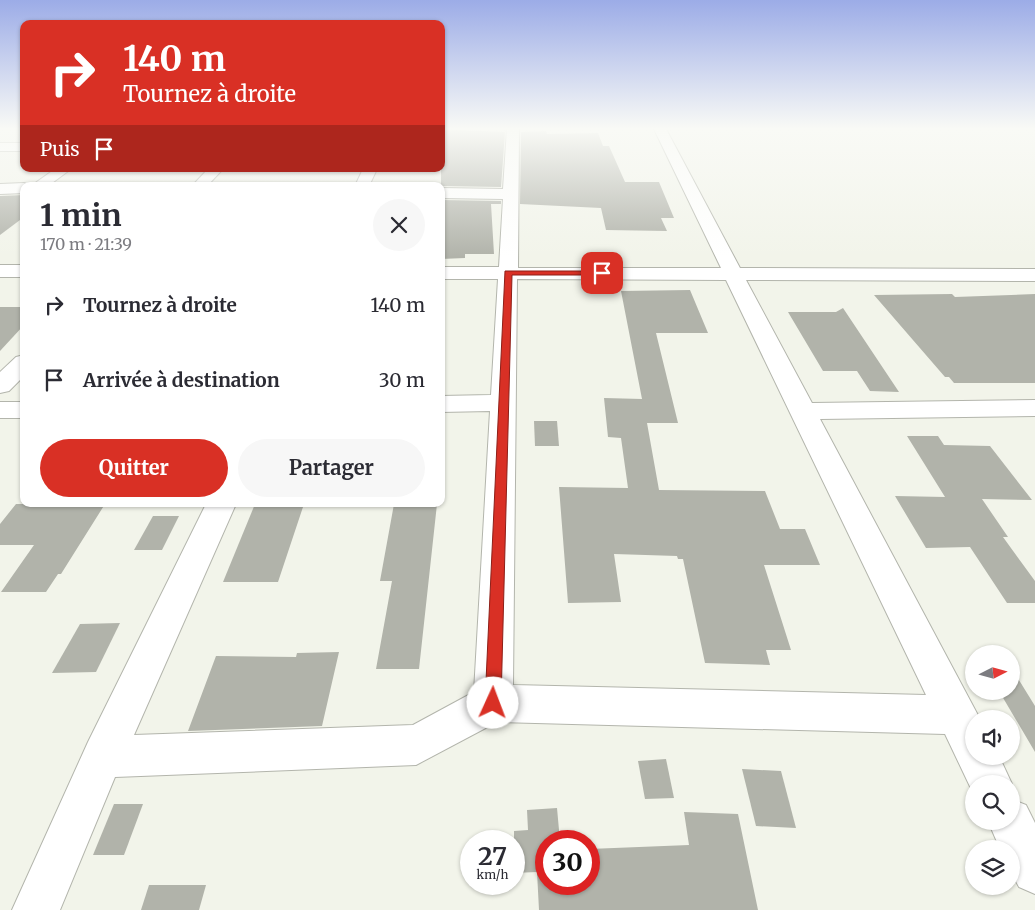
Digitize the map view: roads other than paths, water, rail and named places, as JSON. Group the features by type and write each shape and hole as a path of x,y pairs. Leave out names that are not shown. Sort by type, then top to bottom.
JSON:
{"street":[{"path":"493,703 512,171"},
{"path":"682,171 965,732"},
{"path":"44,182 59,172"},
{"path":"203,182 213,172"},
{"path":"0,189 20,188"},
{"path":"445,193 511,194"},
{"path":"0,271 20,271"},
{"path":"445,272 1035,275"},
{"path":"0,386 20,366"},
{"path":"445,404 503,403"},
{"path":"803,411 1035,408"},
{"path":"0,410 20,410"},
{"path":"36,910 103,757 220,507"},
{"path":"103,757 416,745 493,703 956,715"},
{"path":"1014,830 1035,871"}]}
